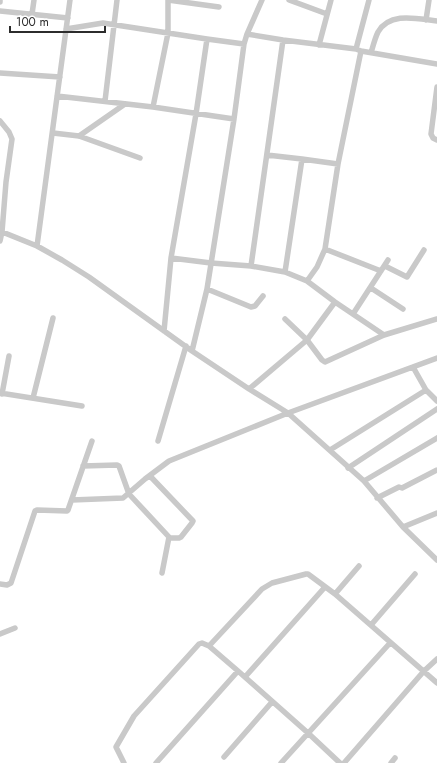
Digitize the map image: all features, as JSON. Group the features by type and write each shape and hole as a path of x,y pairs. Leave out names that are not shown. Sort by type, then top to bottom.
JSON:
{"street":[{"path":"32,14 34,0"},
{"path":"37,246 70,0"},
{"path":"105,101 117,0"},
{"path":"153,107 168,33 168,0 187,1 219,7"},
{"path":"192,351 207,290 234,119 244,44 262,0"},
{"path":"289,0 327,14"},
{"path":"319,45 331,0"},
{"path":"306,281 322,259 325,249 358,50 369,0"},
{"path":"426,20 429,0"},
{"path":"0,11 68,18"},
{"path":"371,53 378,32 389,21 403,18 437,21"},
{"path":"66,29 99,23 114,24 244,44"},
{"path":"247,34 358,50 437,64"},
{"path":"164,330 171,258 196,114 207,39"},
{"path":"251,266 283,40"},
{"path":"0,74 60,77"},
{"path":"437,88 431,136 437,140"},
{"path":"57,96 153,107 234,119"},
{"path":"80,136 125,104"},
{"path":"0,121 9,132 12,140 3,182 0,241"},
{"path":"53,132 80,136 140,158"},
{"path":"267,156 338,164"},
{"path":"285,272 302,159"},
{"path":"1,232 37,246 89,277 192,351 288,413 364,481 403,527 437,560"},
{"path":"325,249 407,277 424,250"},
{"path":"171,258 251,266 285,272 306,281 384,335"},
{"path":"353,314 388,260"},
{"path":"371,288 403,309"},
{"path":"207,290 252,307 255,306 263,296"},
{"path":"249,389 307,340 336,302"},
{"path":"33,398 53,318"},
{"path":"285,319 307,340 325,362 384,335 437,319"},
{"path":"158,441 186,346"},
{"path":"9,356 1,394 82,406"},
{"path":"72,500 123,498 169,461 288,413 437,359"},
{"path":"413,367 426,390 437,401"},
{"path":"330,450 426,390"},
{"path":"348,468 437,409"},
{"path":"364,481 437,438"},
{"path":"0,584 7,586 12,583 35,511 68,510 92,441"},
{"path":"83,466 120,466 129,494 168,535 169,538 162,573"},
{"path":"378,498 399,487 402,488 437,470"},
{"path":"150,476 193,521 181,537 169,538"},
{"path":"403,527 437,513"},
{"path":"335,594 359,566"},
{"path":"209,646 258,593 269,585 306,574 310,575 335,594 437,684"},
{"path":"371,625 415,574"},
{"path":"245,677 325,586"},
{"path":"0,634 15,628"},
{"path":"124,763 117,746 134,716 199,644 202,643 209,646 245,677 340,763"},
{"path":"281,763 390,643"},
{"path":"344,763 424,671 437,659"},
{"path":"156,763 238,671"},
{"path":"224,757 272,702"},
{"path":"391,763 395,758"}]}
